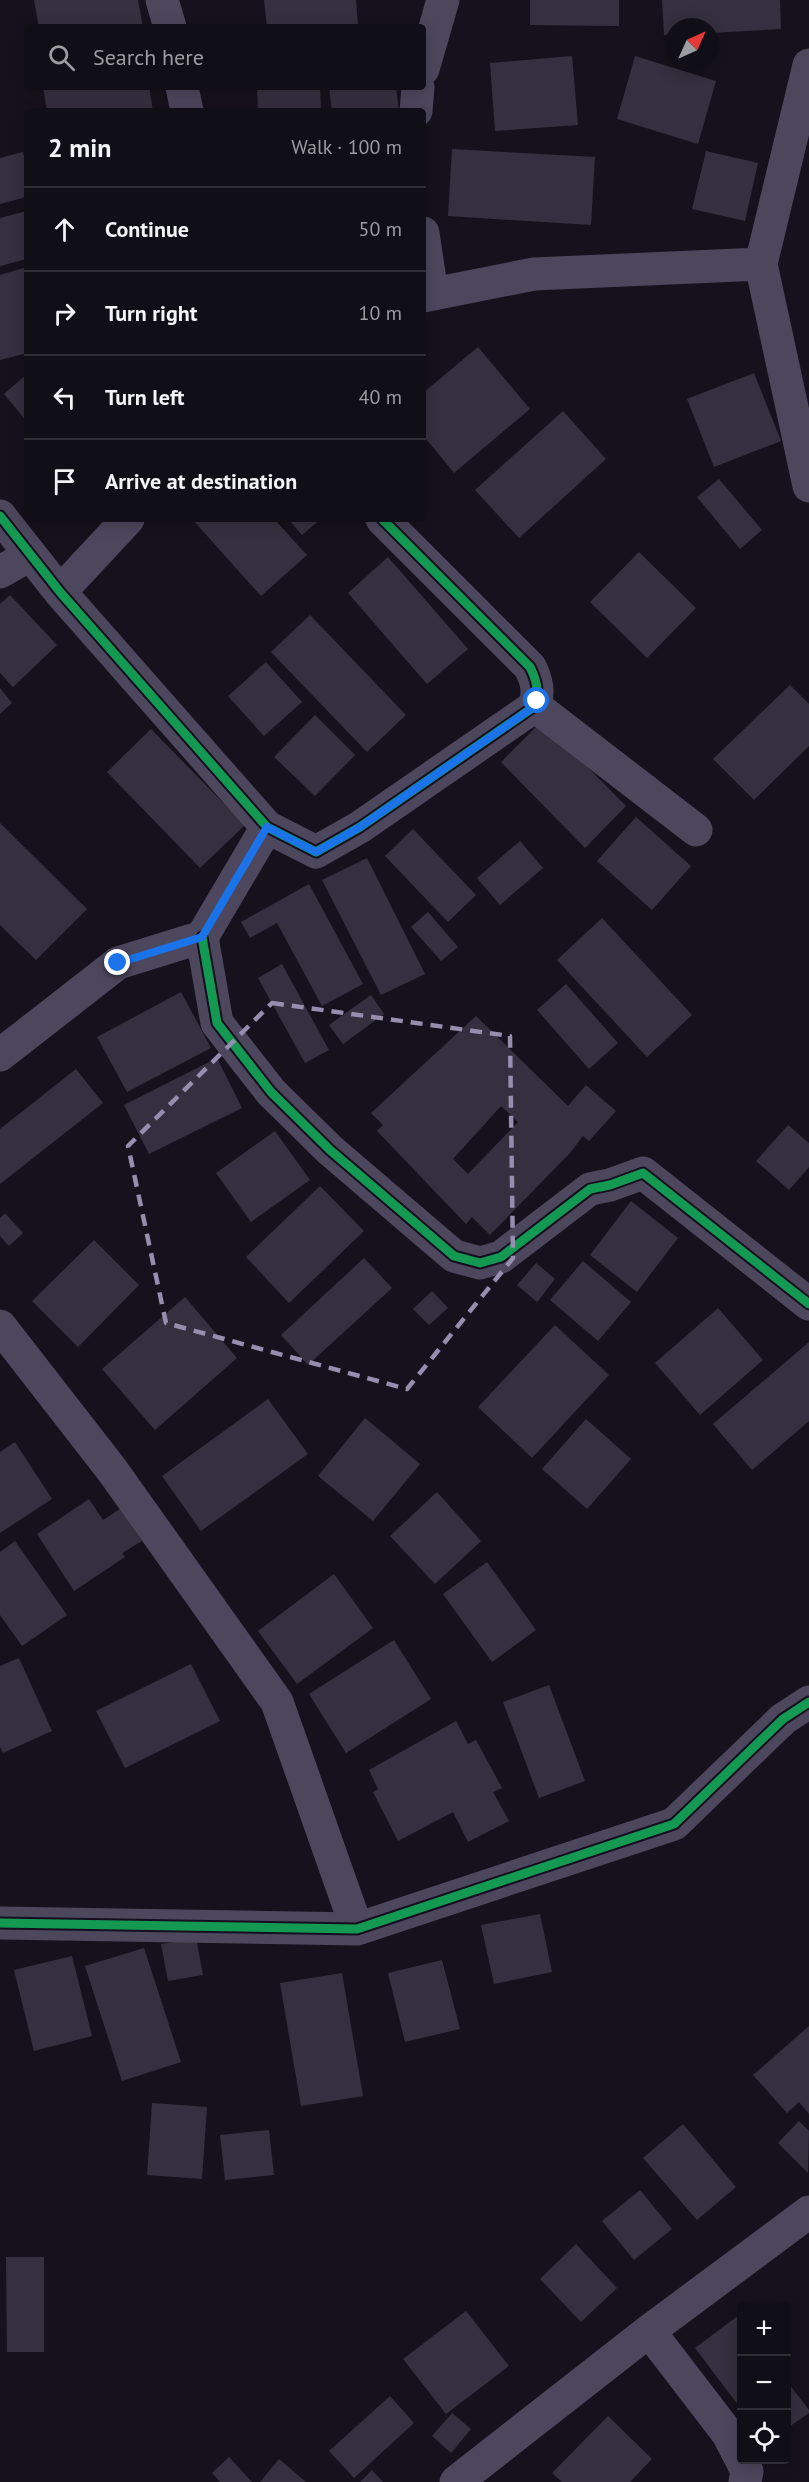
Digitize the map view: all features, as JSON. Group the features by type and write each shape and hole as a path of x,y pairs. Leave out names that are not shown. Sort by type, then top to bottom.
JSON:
{"street":[{"path":"162,0 169,24"},
{"path":"426,59 443,0"},
{"path":"809,65 761,264 809,486"},
{"path":"184,90 186,108"},
{"path":"416,108 418,90"},
{"path":"426,270 428,295 534,274 761,264"},
{"path":"0,516 60,592 267,827 316,852 360,827 535,706 538,685 530,667 385,522"},
{"path":"60,592 125,522"},
{"path":"0,572 30,555"},
{"path":"535,706 696,830"},
{"path":"267,827 202,937 217,1023 271,1092 330,1150 454,1256 480,1263 501,1257 590,1189 610,1185 644,1173 809,1304"},
{"path":"0,1055 118,963 202,937"},
{"path":"0,1326 112,1470 277,1702 357,1929"},
{"path":"0,1923 357,1929 674,1824 783,1719 809,1702"},
{"path":"456,2482 649,2331 809,2212"},
{"path":"649,2331 728,2434 747,2471 745,2482"}],"highlighted area":[{"path":"272,1003 510,1036 513,1258 407,1389 166,1323 128,1146"}],"building":[{"path":"34,0 138,0 142,24 38,24"},
{"path":"264,0 356,0 358,24 267,24"},
{"path":"530,0 619,0 619,26 530,25"},
{"path":"662,0 780,0 781,29 719,32 719,18 665,18 664,35"},
{"path":"572,56 578,125 495,131 490,63"},
{"path":"635,56 665,65 665,72 687,72 716,81 698,144 617,119"},
{"path":"44,90 150,90 152,108 46,108"},
{"path":"257,90 320,90 321,108 258,108"},
{"path":"329,90 396,90 399,108 332,108"},
{"path":"452,149 595,157 591,225 448,216"},
{"path":"706,151 758,163 745,221 692,209"},
{"path":"23,152 24,198 0,204 0,158"},
{"path":"24,212 24,260 0,266 0,218"},
{"path":"24,268 24,354 0,360 0,275"},
{"path":"478,347 530,409 454,473 426,439 426,390"},
{"path":"754,373 781,441 714,467 687,399"},
{"path":"24,377 24,418 4,394"},
{"path":"563,411 606,459 519,538 475,490"},
{"path":"719,479 762,530 740,549 697,497"},
{"path":"195,522 277,522 307,555 261,596"},
{"path":"291,522 317,522 302,535"},
{"path":"639,552 696,608 647,658 590,602"},
{"path":"388,557 468,649 427,684 348,593"},
{"path":"10,595 57,645 13,687 0,673 0,604"},
{"path":"310,615 406,715 367,752 271,652"},
{"path":"266,662 302,702 264,736 228,696"},
{"path":"790,685 809,704 809,746 754,800 713,759"},
{"path":"0,688 12,703 0,714"},
{"path":"315,715 355,755 315,796 274,757"},
{"path":"542,721 626,806 585,848 501,762"},
{"path":"151,729 245,825 200,868 107,772"},
{"path":"636,817 691,866 652,910 597,861"},
{"path":"0,823 87,909 36,960 0,925"},
{"path":"413,829 476,895 448,922 385,856"},
{"path":"520,841 543,868 500,905 477,878"},
{"path":"367,858 425,974 381,995 322,880"},
{"path":"309,884 363,984 322,1006 277,923 250,938 241,922"},
{"path":"428,912 458,947 441,961 411,927"},
{"path":"602,918 692,1015 647,1057 557,960"},
{"path":"282,964 329,1050 305,1063 258,978"},
{"path":"566,984 618,1043 589,1069 537,1010"},
{"path":"181,992 211,1048 127,1092 97,1037"},
{"path":"371,995 384,1014 343,1044 329,1025"},
{"path":"476,1016 568,1106 586,1085 616,1111 589,1141 583,1136 570,1153 490,1235 472,1217 466,1224 377,1131 383,1125 371,1113","holes":["501,1106 518,1122 468,1174 453,1159"]},
{"path":"217,1058 242,1108 149,1154 124,1105"},
{"path":"76,1069 103,1103 0,1184 0,1129"},
{"path":"788,1125 809,1143 809,1167 789,1190 756,1161"},
{"path":"275,1131 310,1180 251,1222 216,1173"},
{"path":"320,1186 364,1231 289,1303 246,1257"},
{"path":"631,1201 678,1238 637,1292 590,1255"},
{"path":"5,1213 23,1233 9,1246 0,1236 0,1218"},
{"path":"94,1240 139,1285 78,1347 32,1301"},
{"path":"364,1258 392,1288 308,1365 281,1335"},
{"path":"583,1261 631,1302 598,1341 550,1300"},
{"path":"536,1263 555,1279 537,1302 517,1285"},
{"path":"432,1291 448,1308 429,1325 413,1309"},
{"path":"185,1297 237,1358 155,1430 102,1369"},
{"path":"718,1308 763,1360 700,1415 655,1363"},
{"path":"555,1325 609,1375 532,1458 478,1407"},
{"path":"809,1342 809,1421 752,1470 713,1424"},
{"path":"268,1399 308,1454 201,1531 162,1476"},
{"path":"365,1418 420,1464 373,1521 318,1476"},
{"path":"586,1419 631,1459 587,1509 542,1469"},
{"path":"15,1442 52,1499 0,1533 0,1452"},
{"path":"437,1492 481,1541 435,1584 390,1536"},
{"path":"89,1499 103,1520 120,1509 142,1541 122,1553 125,1557 74,1591 37,1534"},
{"path":"15,1541 67,1615 22,1646 0,1615 0,1552"},
{"path":"487,1562 536,1630 492,1662 443,1594"},
{"path":"334,1574 373,1628 297,1684 258,1631"},
{"path":"394,1640 431,1699 346,1753 309,1694"},
{"path":"19,1658 52,1731 3,1753 0,1747 0,1666"},
{"path":"191,1664 220,1721 125,1768 96,1711"},
{"path":"549,1685 585,1781 539,1798 503,1702"},
{"path":"456,1721 468,1744 476,1740 502,1788 493,1792 509,1821 468,1842 453,1812 398,1841 373,1792 378,1789 369,1770"},
{"path":"540,1914 552,1972 494,1984 481,1925"},
{"path":"196,1938 203,1975 168,1981 161,1944"},
{"path":"144,1948 181,2062 122,2081 85,1966"},
{"path":"72,1956 92,2036 34,2051 14,1970"},
{"path":"442,1960 460,2029 405,2042 388,1973"},
{"path":"342,1973 363,2096 301,2106 280,1983"},
{"path":"809,2026 809,2114 799,2102 787,2113 753,2075"},
{"path":"152,2103 207,2107 202,2179 147,2175"},
{"path":"799,2121 809,2131 808,2173 778,2143"},
{"path":"683,2124 736,2187 697,2220 643,2158"},
{"path":"269,2130 274,2175 225,2180 220,2135"},
{"path":"640,2190 672,2229 634,2260 602,2221"},
{"path":"576,2244 617,2288 581,2322 540,2279"},
{"path":"6,2257 44,2257 44,2352 7,2352"},
{"path":"466,2311 509,2366 446,2414 403,2359"},
{"path":"737,2316 737,2403 695,2348"},
{"path":"791,2387 809,2410 809,2413 791,2426"},
{"path":"390,2396 414,2423 354,2478 329,2451"},
{"path":"452,2413 471,2429 451,2453 432,2436"},
{"path":"608,2416 652,2459 630,2482 562,2482 552,2473"},
{"path":"229,2457 252,2482 220,2482 212,2473"},
{"path":"279,2459 306,2482 260,2482"},
{"path":"372,2470 383,2482 360,2482"}],"cycle path":[{"path":"0,516 60,592 267,827 316,852 360,827 535,706 537,686 530,667 385,522"},
{"path":"202,937 217,1023 271,1092 330,1150 454,1256 480,1263 501,1257 590,1189 610,1185 643,1173 809,1304"},
{"path":"0,1923 357,1929 674,1824 783,1719 809,1702"}],"route":[{"path":"118,963 202,937 267,827 316,852 360,827 535,706 537,701"}]}
